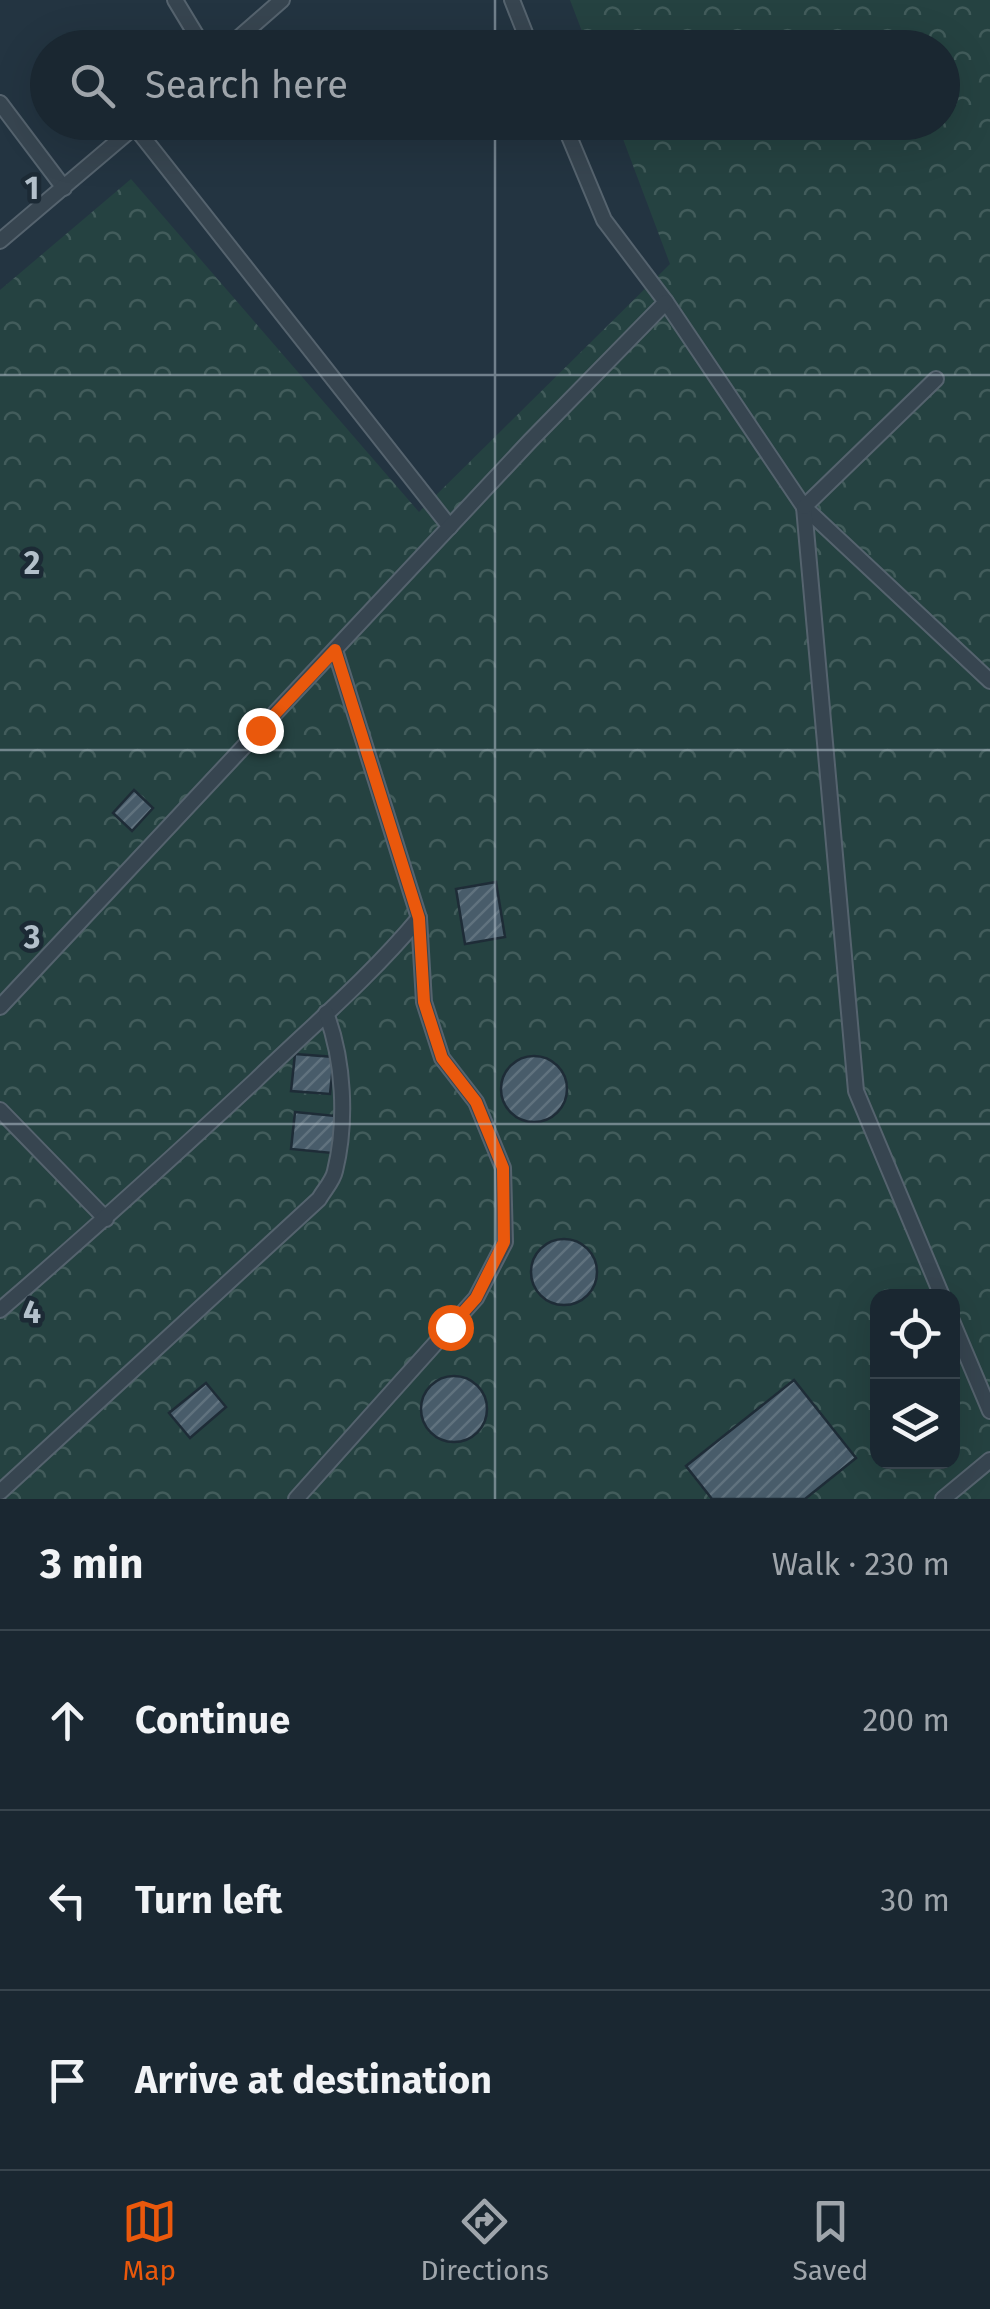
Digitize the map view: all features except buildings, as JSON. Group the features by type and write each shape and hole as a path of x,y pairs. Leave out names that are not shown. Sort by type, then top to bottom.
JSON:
{"lane":[{"path":"176,0 194,30"},
{"path":"248,30 282,0"},
{"path":"512,0 523,30"},
{"path":"0,104 64,188"},
{"path":"0,241 120,140"},
{"path":"149,140 450,526"},
{"path":"570,140 604,220 666,302 804,507 990,680"},
{"path":"0,1007 450,526 666,302"},
{"path":"804,507 936,379"},
{"path":"804,507 856,1090 939,1289"},
{"path":"296,1499 476,1298 504,1242 503,1168 476,1102 442,1058 424,1002 419,918 335,650"},
{"path":"0,1310 106,1219 326,1014 419,918"},
{"path":"0,1492 319,1199 335,1175 342,1088 336,1041 326,1014"},
{"path":"0,1110 106,1219"},
{"path":"960,1341 990,1412"},
{"path":"943,1499 990,1460"}],"green space":[{"path":"570,0 990,0 990,1499 0,1499 0,290 131,179 419,512 670,264 623,140 960,140 960,30 581,30"}],"route":[{"path":"260,730 335,650 419,918 424,1002 442,1058 476,1102 503,1168 504,1242 476,1298 450,1327"}]}
